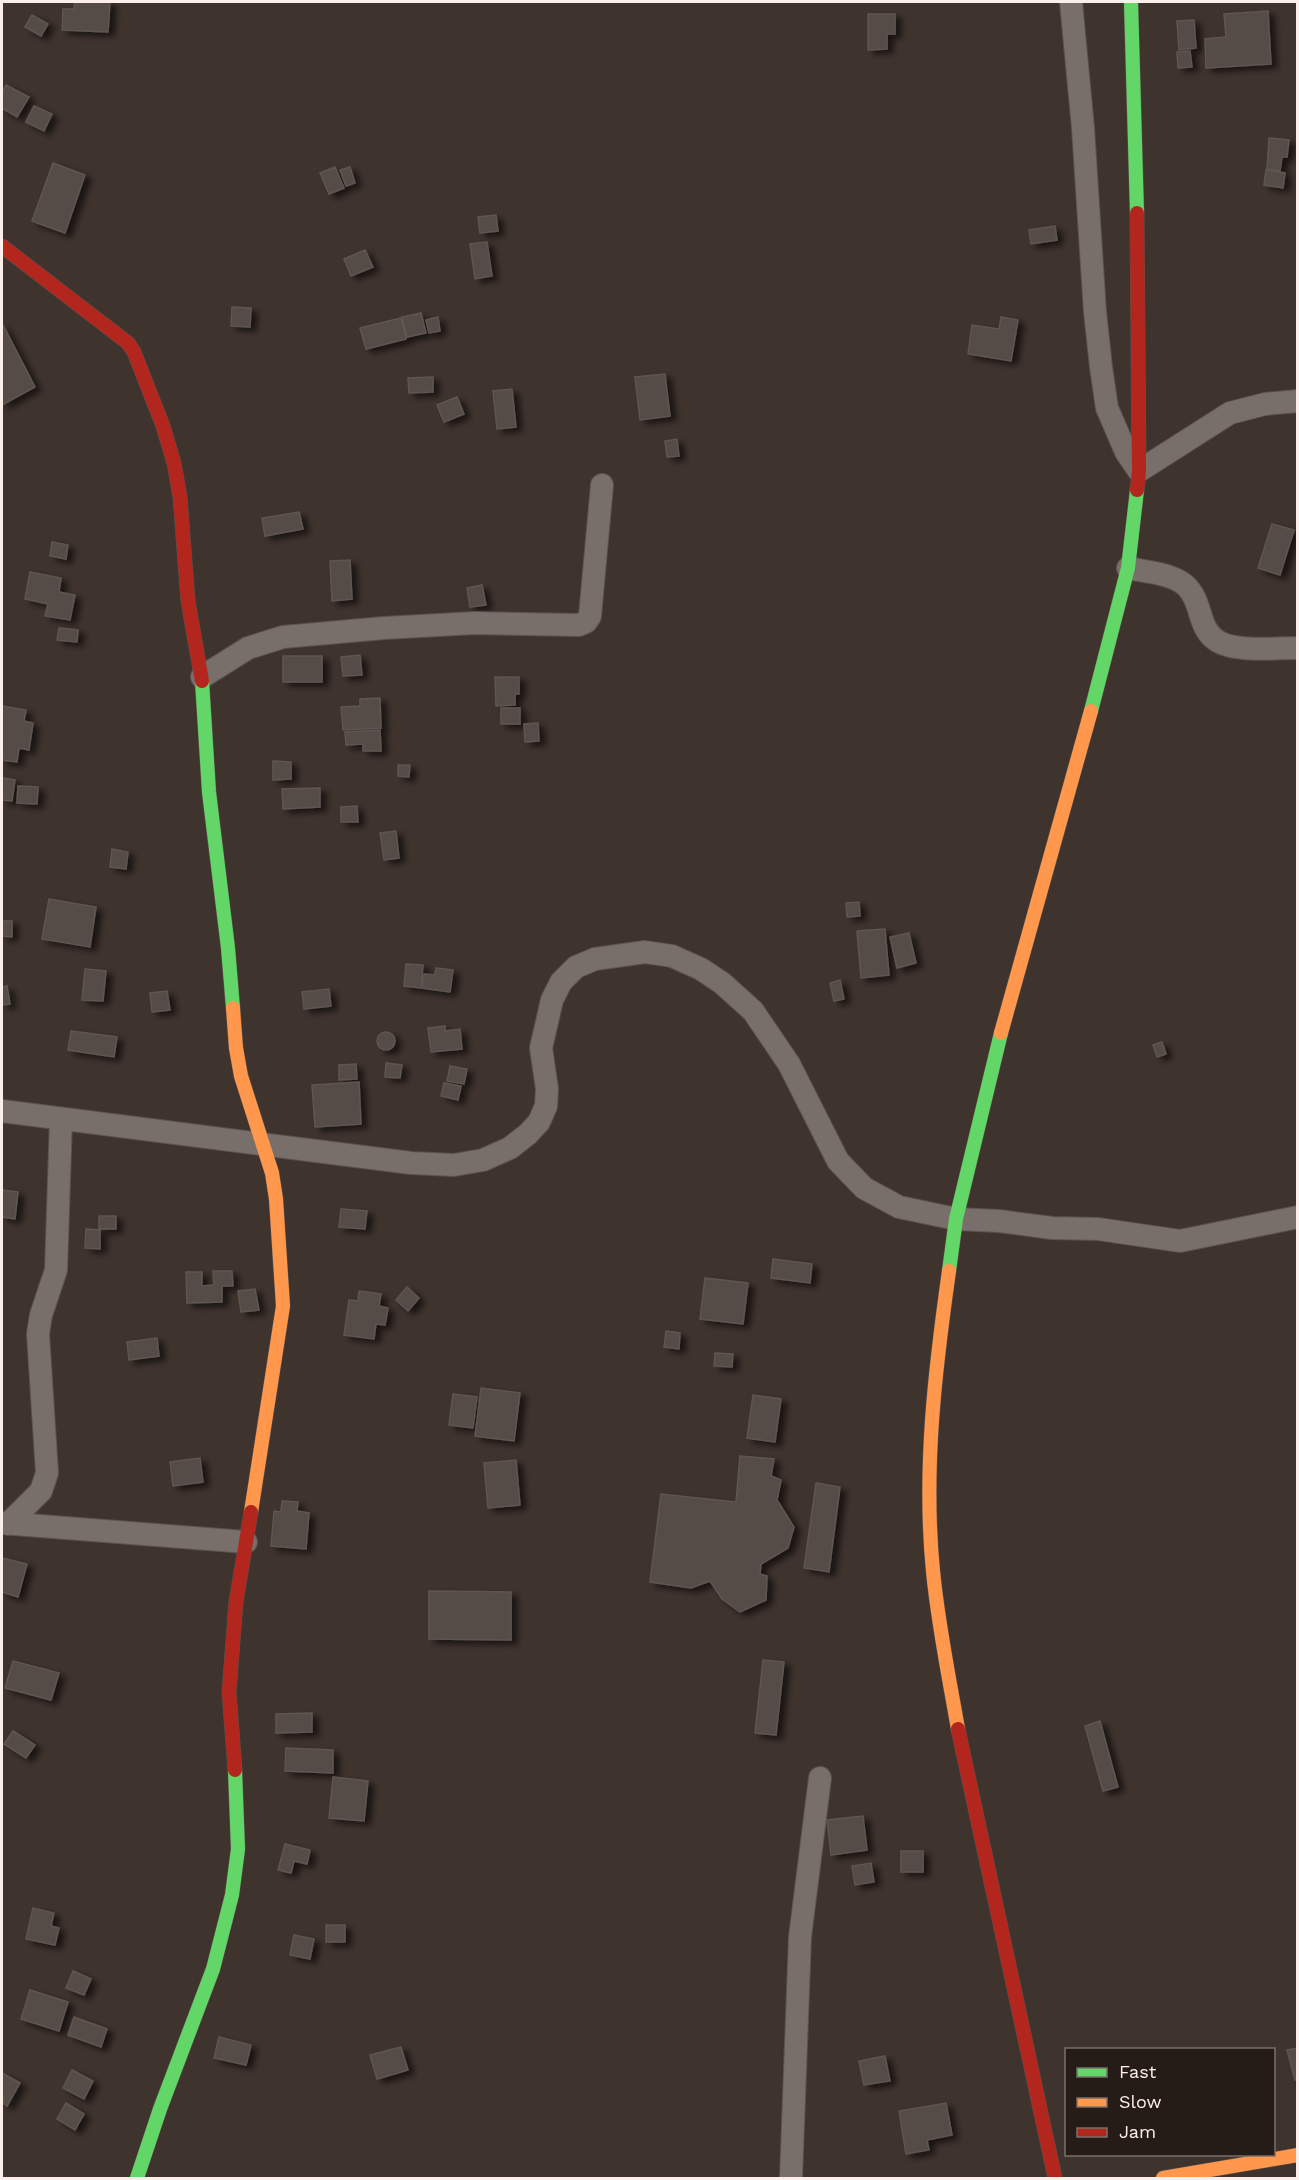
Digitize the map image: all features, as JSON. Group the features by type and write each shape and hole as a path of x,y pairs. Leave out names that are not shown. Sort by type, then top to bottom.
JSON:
{"street":[{"path":"1071,2 1101,367 1107,408 1126,452 1139,471"},
{"path":"1055,2178 958,1728 933,1572 930,1460 939,1342 956,1219 991,1068 1109,645 1128,568 1139,471 1138,246 1131,2"},
{"path":"2,246 119,336 134,352 163,426 174,463 180,497 188,601 202,677 209,792 228,948 236,1048 241,1076 272,1173 276,1199 283,1305 236,1602 229,1692 238,1821 238,1849 232,1895 213,1969 160,2109 137,2178"},
{"path":"1139,471 1230,413 1264,404 1298,401"},
{"path":"202,677 248,648 283,637 475,623 579,625 586,622 590,616 602,485"},
{"path":"1128,568 1183,583 1196,597 1202,624 1219,642 1236,647 1298,648"},
{"path":"2,1112 411,1163 454,1165 483,1160 510,1148 528,1134 539,1122 546,1107 547,1089 541,1048 552,1000 561,982 576,967 595,959 645,952 672,956 701,969 722,983 753,1011 789,1064 838,1161 864,1188 899,1207 956,1219 999,1221 1052,1228 1098,1228 1180,1241 1298,1217"},
{"path":"5,1523 41,1491 47,1473 38,1335 41,1315 56,1270 61,1119"},
{"path":"5,1523 246,1542"},
{"path":"791,2178 800,1937 820,1778"},
{"path":"1163,2178 1298,2155"}],"building":[{"path":"75,2 110,2 108,32 62,30 63,9 74,9"},
{"path":"1268,11 1271,64 1206,68 1205,39 1226,37 1224,14"},
{"path":"868,14 895,14 895,34 887,34 887,49 868,50"},
{"path":"32,15 48,24 41,36 25,27"},
{"path":"1194,20 1196,48 1179,50 1177,21"},
{"path":"1190,51 1192,67 1178,68 1177,52"},
{"path":"6,85 29,97 17,117 2,108 2,93"},
{"path":"34,106 52,114 44,131 26,122"},
{"path":"1269,138 1289,140 1287,157 1282,157 1280,171 1267,169"},
{"path":"53,163 85,175 65,233 32,221"},
{"path":"335,167 344,188 329,194 320,173"},
{"path":"350,167 355,183 346,186 340,170"},
{"path":"1266,170 1285,173 1283,188 1264,185"},
{"path":"496,215 498,231 480,233 478,217"},
{"path":"1055,226 1057,240 1031,244 1029,230"},
{"path":"487,242 492,276 475,279 470,244"},
{"path":"365,250 373,267 351,276 344,259"},
{"path":"232,307 251,308 250,327 231,326"},
{"path":"421,313 426,333 407,337 402,317"},
{"path":"438,317 440,331 429,333 426,320"},
{"path":"1001,317 1018,320 1011,361 968,354 972,325 999,329"},
{"path":"401,318 406,339 366,349 360,328"},
{"path":"2,323 35,387 2,405"},
{"path":"665,374 670,416 640,420 635,377"},
{"path":"433,377 433,392 409,393 408,378"},
{"path":"512,389 516,427 497,429 493,391"},
{"path":"457,397 464,414 444,422 437,405"},
{"path":"677,439 679,456 667,457 665,441"},
{"path":"299,512 303,529 265,536 262,518"},
{"path":"1272,524 1294,530 1280,575 1258,568"},
{"path":"52,542 68,545 66,559 50,556"},
{"path":"350,560 352,599 332,601 330,561"},
{"path":"30,572 61,578 59,592 75,595 70,620 45,616 48,604 25,599"},
{"path":"482,585 486,605 470,607 467,588"},
{"path":"59,628 78,630 77,642 57,640"},
{"path":"360,655 362,675 343,676 341,657"},
{"path":"283,656 322,656 322,682 283,682"},
{"path":"495,677 519,677 519,694 515,694 515,705 496,706"},
{"path":"380,698 381,728 343,730 341,707 360,706 360,699"},
{"path":"2,706 26,710 24,721 33,723 29,750 19,748 17,762 2,760"},
{"path":"501,708 520,708 520,724 501,724"},
{"path":"538,723 539,741 525,742 524,724"},
{"path":"380,730 381,751 363,751 363,744 346,745 345,732"},
{"path":"273,761 291,762 291,779 273,780"},
{"path":"398,765 410,765 409,777 398,776"},
{"path":"2,778 15,780 12,801 2,800"},
{"path":"18,786 38,787 37,804 17,803"},
{"path":"320,788 320,807 283,809 282,789"},
{"path":"357,806 358,822 341,822 341,807"},
{"path":"396,831 399,858 384,860 380,833"},
{"path":"112,849 128,852 126,869 110,867"},
{"path":"49,899 96,907 90,947 42,939"},
{"path":"859,902 860,916 847,917 846,903"},
{"path":"2,921 12,921 12,937 2,936"},
{"path":"885,929 889,975 861,978 857,931"},
{"path":"909,933 916,963 897,968 890,937"},
{"path":"406,964 423,965 421,988 404,986"},
{"path":"436,968 453,970 450,992 422,988 424,974 435,975"},
{"path":"85,969 106,971 103,1001 82,1000"},
{"path":"840,980 844,999 834,1001 830,983"},
{"path":"7,986 10,1004 2,1005 2,987"},
{"path":"329,989 331,1006 304,1009 302,992"},
{"path":"167,991 170,1010 152,1012 150,993"},
{"path":"445,1026 445,1031 460,1029 462,1049 431,1052 428,1028"},
{"path":"71,1031 117,1037 114,1057 68,1050"},
{"path":"386,1032 392,1035 395,1041 392,1047 386,1050 380,1047 377,1041 380,1035"},
{"path":"1162,1042 1166,1054 1157,1057 1153,1045"},
{"path":"386,1063 402,1065 400,1078 385,1077"},
{"path":"356,1064 357,1079 339,1080 339,1065"},
{"path":"450,1066 467,1069 464,1084 447,1081"},
{"path":"359,1082 361,1124 315,1127 312,1085"},
{"path":"444,1083 461,1086 458,1100 441,1096"},
{"path":"2,1190 18,1192 15,1219 2,1217"},
{"path":"341,1209 367,1211 365,1229 339,1227"},
{"path":"99,1216 116,1216 116,1229 99,1229"},
{"path":"86,1229 100,1230 100,1249 85,1248"},
{"path":"773,1259 812,1264 810,1283 771,1278"},
{"path":"213,1271 232,1271 233,1286 222,1286 222,1302 187,1303 186,1272 202,1272 202,1286 214,1285"},
{"path":"705,1278 748,1283 743,1324 700,1319"},
{"path":"407,1287 419,1298 408,1311 396,1300"},
{"path":"255,1289 259,1310 241,1312 238,1291"},
{"path":"359,1291 381,1294 379,1306 388,1308 385,1325 376,1324 374,1339 344,1335 349,1300 358,1301"},
{"path":"666,1331 680,1333 679,1349 664,1347"},
{"path":"157,1338 159,1356 129,1360 127,1342"},
{"path":"715,1353 733,1354 732,1367 714,1366"},
{"path":"481,1388 520,1393 514,1441 475,1436"},
{"path":"453,1394 477,1397 473,1428 449,1425"},
{"path":"753,1395 781,1399 775,1442 747,1438"},
{"path":"740,1456 774,1459 771,1476 781,1480 777,1500 794,1527 788,1548 761,1564 760,1574 767,1576 766,1600 740,1612 722,1599 710,1581 691,1588 650,1582 661,1494 736,1502"},
{"path":"200,1458 203,1482 173,1486 170,1462"},
{"path":"516,1460 520,1505 488,1508 484,1463"},
{"path":"816,1483 840,1487 829,1572 804,1568"},
{"path":"282,1501 298,1502 297,1511 309,1513 306,1549 271,1546 274,1511 281,1512"},
{"path":"2,1558 27,1564 18,1597 2,1592"},
{"path":"429,1591 511,1592 511,1640 429,1639"},
{"path":"763,1660 784,1662 776,1735 755,1733"},
{"path":"13,1661 59,1673 51,1700 5,1688"},
{"path":"312,1713 312,1732 276,1733 276,1714"},
{"path":"1100,1721 1118,1787 1103,1791 1085,1726"},
{"path":"13,1731 35,1745 26,1758 4,1744"},
{"path":"286,1748 333,1750 333,1773 285,1771"},
{"path":"333,1777 368,1781 364,1821 329,1818"},
{"path":"863,1816 867,1850 831,1855 827,1820"},
{"path":"285,1844 310,1850 307,1864 294,1861 291,1873 278,1870"},
{"path":"901,1851 923,1851 923,1872 901,1872"},
{"path":"871,1863 874,1882 855,1885 852,1866"},
{"path":"33,1908 54,1913 51,1926 59,1928 55,1945 26,1939"},
{"path":"326,1925 345,1925 345,1942 326,1942"},
{"path":"294,1935 314,1939 310,1959 290,1955"},
{"path":"73,1971 91,1979 84,1995 66,1988"},
{"path":"30,1990 68,2002 59,2031 21,2019"},
{"path":"74,2017 107,2029 101,2047 68,2035"},
{"path":"219,2037 251,2045 246,2065 214,2058"},
{"path":"401,2047 408,2070 377,2079 370,2055"},
{"path":"1298,2048 1298,2080 1295,2080 1287,2050"},
{"path":"885,2056 890,2081 864,2085 859,2061"},
{"path":"72,2070 93,2081 84,2099 63,2088"},
{"path":"2,2073 20,2083 7,2106 2,2102"},
{"path":"66,2103 84,2114 75,2130 57,2119"},
{"path":"946,2103 952,2135 927,2140 929,2150 906,2154 899,2111"}],"traffic: fast":[{"path":"1131,2 1137,213"},
{"path":"1091,711 1128,568 1137,490"},
{"path":"202,681 209,792 233,1008"},
{"path":"949,1271 956,1219 1001,1033"},
{"path":"137,2178 160,2109 213,1969 232,1895 238,1849 235,1770"}],"traffic: slow":[{"path":"1001,1033 1091,711"},
{"path":"233,1008 241,1076 272,1173 276,1199 283,1306 251,1512"},
{"path":"949,1271 935,1383 929,1496 935,1591 958,1729"},
{"path":"1163,2178 1298,2155"}],"traffic: jam":[{"path":"1137,213 1139,471 1137,490"},
{"path":"2,246 128,343 134,352 163,426 174,463 180,497 188,601 202,681"},
{"path":"235,1770 229,1692 236,1602 251,1512"},
{"path":"958,1729 1055,2178"}]}
